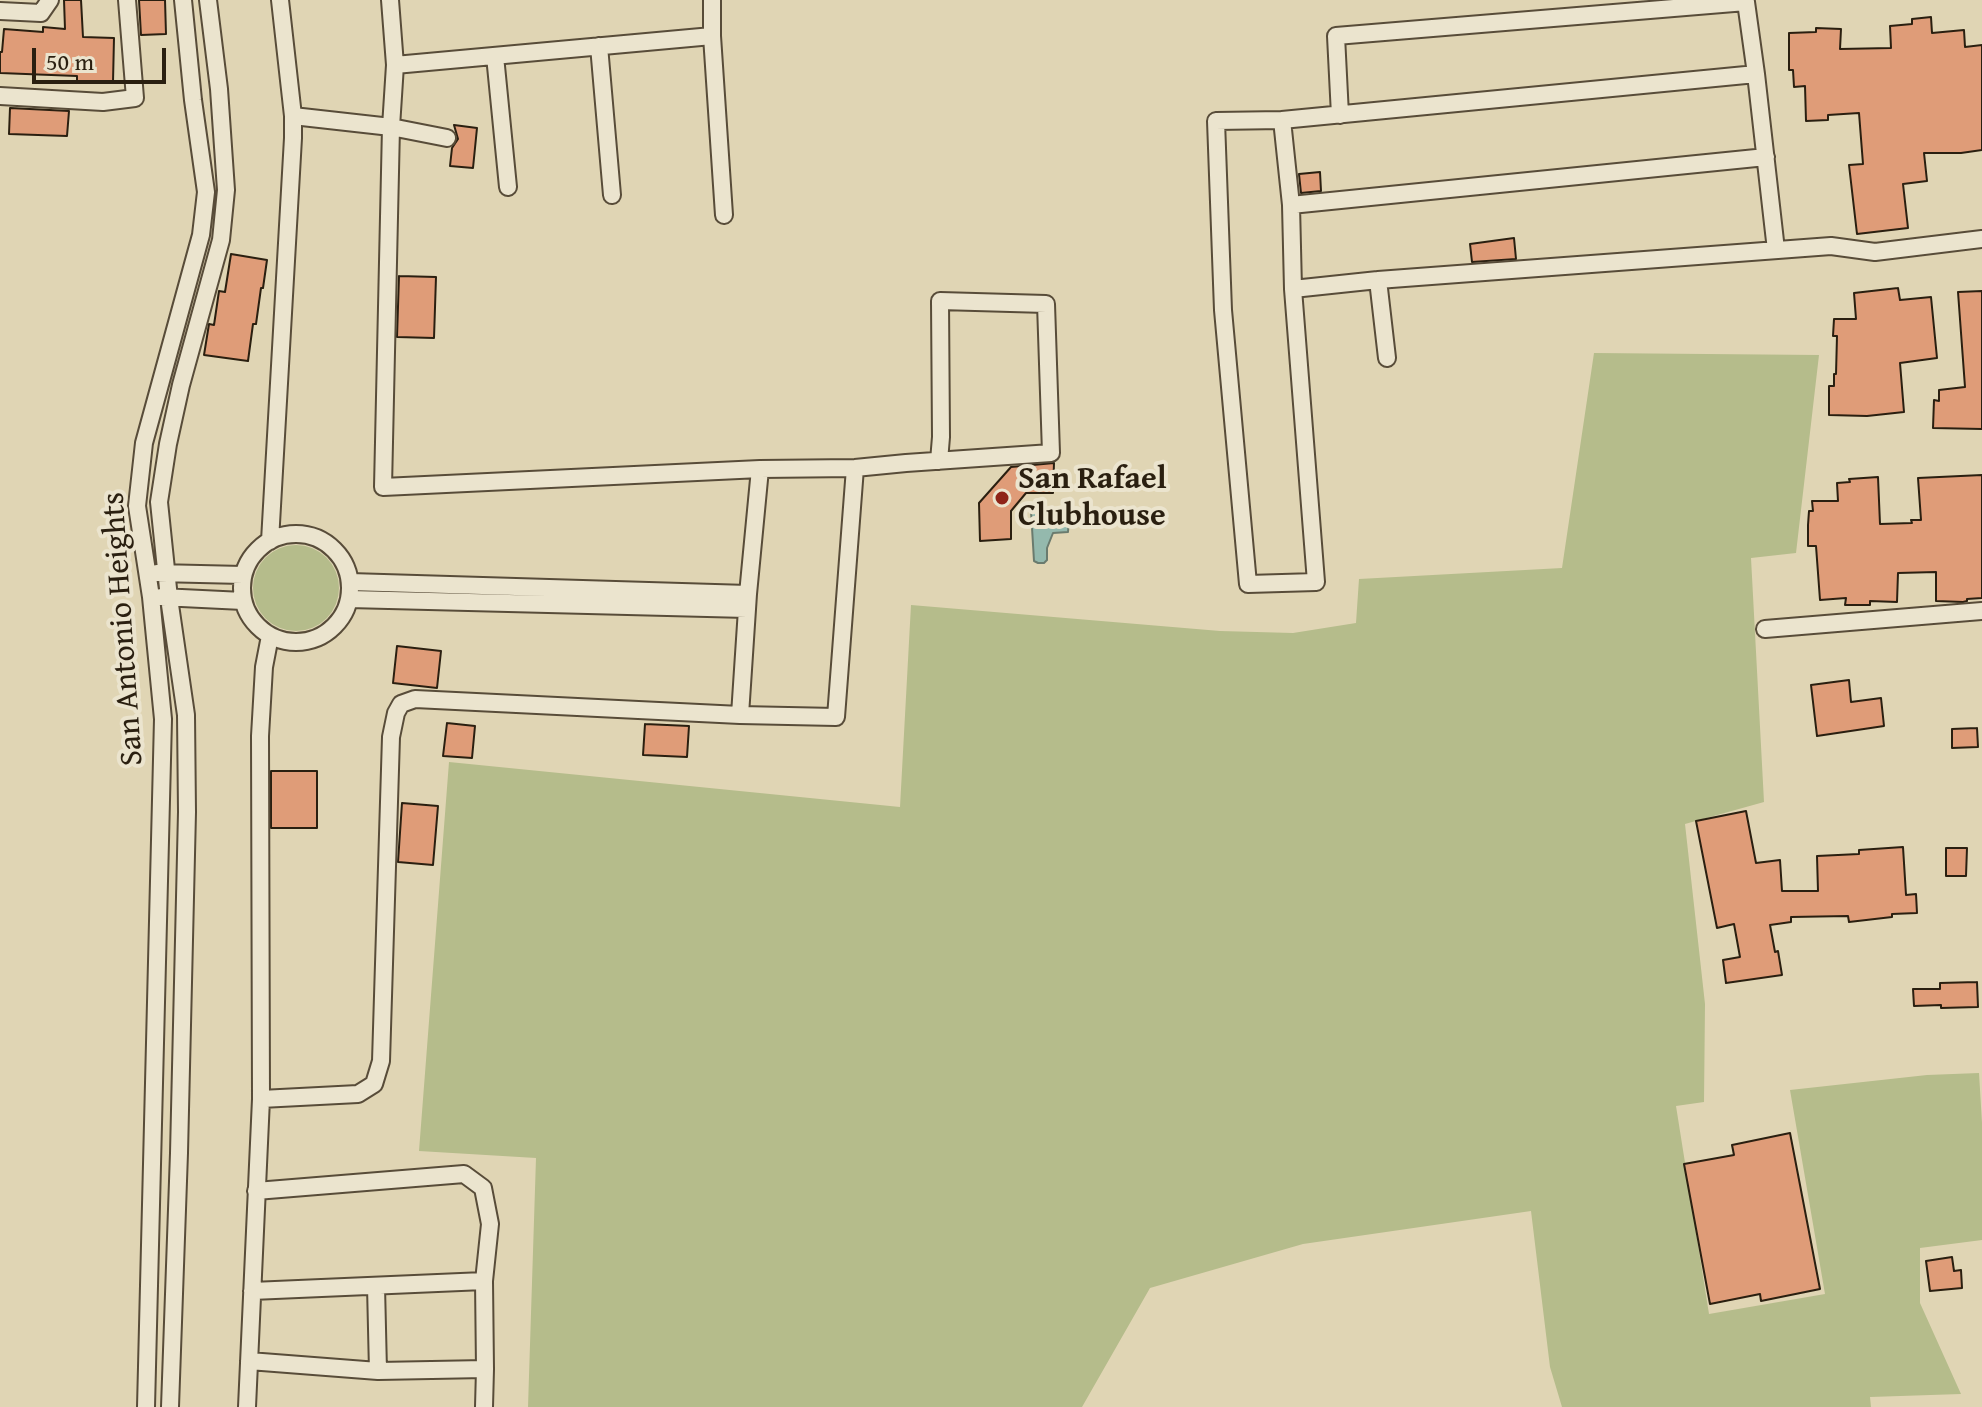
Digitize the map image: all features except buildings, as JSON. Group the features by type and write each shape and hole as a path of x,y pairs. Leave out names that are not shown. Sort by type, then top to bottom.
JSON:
{"street":[{"path":"0,11 41,13 50,0"},
{"path":"0,96 103,102 135,98 127,0"},
{"name":"San Antonio Heights","path":"146,1407 163,719 151,597 137,506 144,443 201,235 206,192 183,0"},
{"name":"San Antonio Heights","path":"170,1407 187,812 186,715 159,502 181,385 221,240 226,190 219,89 208,0"},
{"path":"270,541 293,116 280,0"},
{"path":"390,0 395,65 383,487 760,469 855,468 1051,453 1046,304 940,301 939,461"},
{"path":"712,0 724,215"},
{"path":"1340,115 1336,36 1746,2 1776,250"},
{"path":"395,65 712,36"},
{"path":"599,46 612,195"},
{"path":"495,56 508,187"},
{"path":"1282,120 1291,205 1293,289 1316,582 1248,584 1223,310 1216,121 1340,115 1756,74"},
{"path":"293,116 391,127 447,138"},
{"path":"1291,205 1766,157"},
{"path":"1293,289 1831,246 1875,252 1982,239"},
{"path":"1378,280 1387,358"},
{"path":"261,1099 358,1094 374,1084 381,1061 391,737 401,704 415,699 836,717 855,468"},
{"path":"740,715 760,469"},
{"path":"304,534 321,540 335,551 345,565 349,591 343,615 333,628 319,638 286,642 270,636 248,615 243,601 243,575 258,549 270,541 287,535 304,534"},
{"path":"146,572 243,575"},
{"path":"349,591 747,601"},
{"path":"151,597 243,601"},
{"path":"1765,629 1982,611"},
{"path":"247,1407 261,1099 260,736 264,667 270,636"},
{"path":"256,1191 464,1174 483,1188 490,1224 484,1281 484,1407"},
{"path":"252,1291 484,1281"},
{"path":"376,1286 378,1371"},
{"path":"249,1361 378,1371 485,1369"}],"green space":[{"path":"1594,353 1819,355 1796,553 1751,558 1764,802 1685,824 1705,1004 1704,1102 1676,1106 1709,1314 1825,1294 1790,1090 1927,1075 1979,1073 1982,1240 1920,1248 1920,1303 1961,1394 1870,1397 1871,1407 1562,1407 1550,1367 1531,1211 1303,1244 1150,1288 1082,1407 528,1407 536,1158 419,1151 449,762 900,807 911,605 1220,631 1293,633 1356,623 1359,579 1562,568"},
{"path":"296,545 320,552 332,564 339,588 332,612 320,624 296,631 272,624 260,612 253,588 260,564 272,552"}],"water":[{"path":"1058,510 1069,518 1068,532 1053,533 1047,548 1047,560 1038,563 1034,561 1031,511"}],"place":[{"name":"San Rafael Clubhouse","path":"1002,498"}]}
